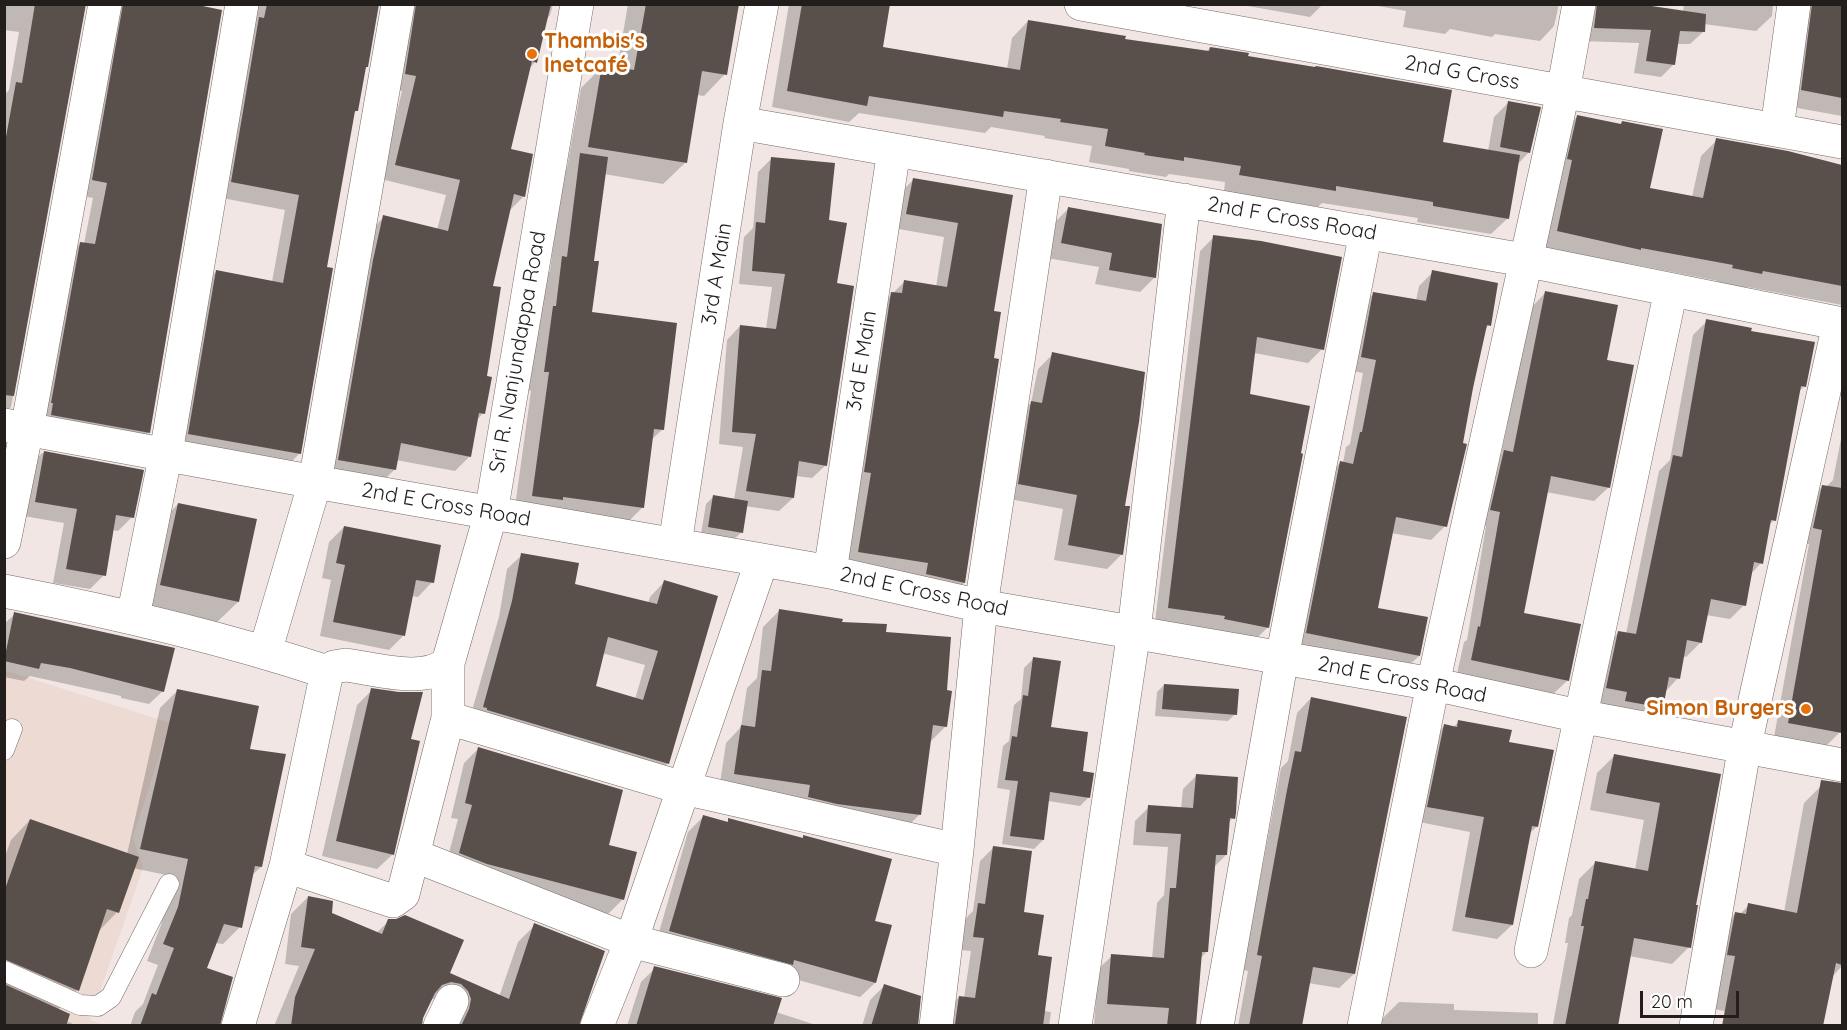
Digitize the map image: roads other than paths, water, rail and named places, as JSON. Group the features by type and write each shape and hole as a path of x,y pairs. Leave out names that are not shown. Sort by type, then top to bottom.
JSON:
{"street":[{"path":"4,542 16,427 105,4"},
{"path":"133,617 166,453 242,4"},
{"path":"265,652 315,482 398,4"},
{"name":"Sri R. Nanjundappa Road","path":"286,866 393,901 403,894 448,718 448,663 491,513 577,4"},
{"name":"3rd A Main","path":"675,544 740,123 762,4"},
{"name":"2nd G Cross","path":"1081,4 1842,142"},
{"path":"1364,1026 1433,684 1524,260 1563,92 1580,4"},
{"path":"1777,129 1794,4"},
{"name":"2nd F Cross Road","path":"740,123 1524,260 1841,324"},
{"name":"3rd E Main","path":"830,572 894,150"},
{"path":"936,1026 957,850 981,606 1046,176"},
{"path":"1075,1026 1134,631 1184,200"},
{"path":"1217,1026 1282,658 1366,232"},
{"path":"1531,951 1671,290"},
{"path":"1696,1026 1745,745 1841,324"},
{"name":"2nd E Cross Road","path":"16,427 830,572 981,606 1433,684 1579,716 1745,745 1842,765"},
{"path":"597,1026 631,941 762,560"},
{"path":"4,591 133,617 265,652 327,672 346,665 420,675 435,671 448,663"},
{"path":"238,1026 286,866 327,672"},
{"path":"448,718 683,788 957,850"},
{"path":"413,855 631,941 783,980"}],"lane":[{"path":"4,750 12,729"},
{"path":"4,971 80,1005 98,1006 111,997 169,884"}],"place":[{"name":"Thambis's Inetcafé","path":"532,54"},
{"name":"Simon Burgers","path":"1806,709"}]}
